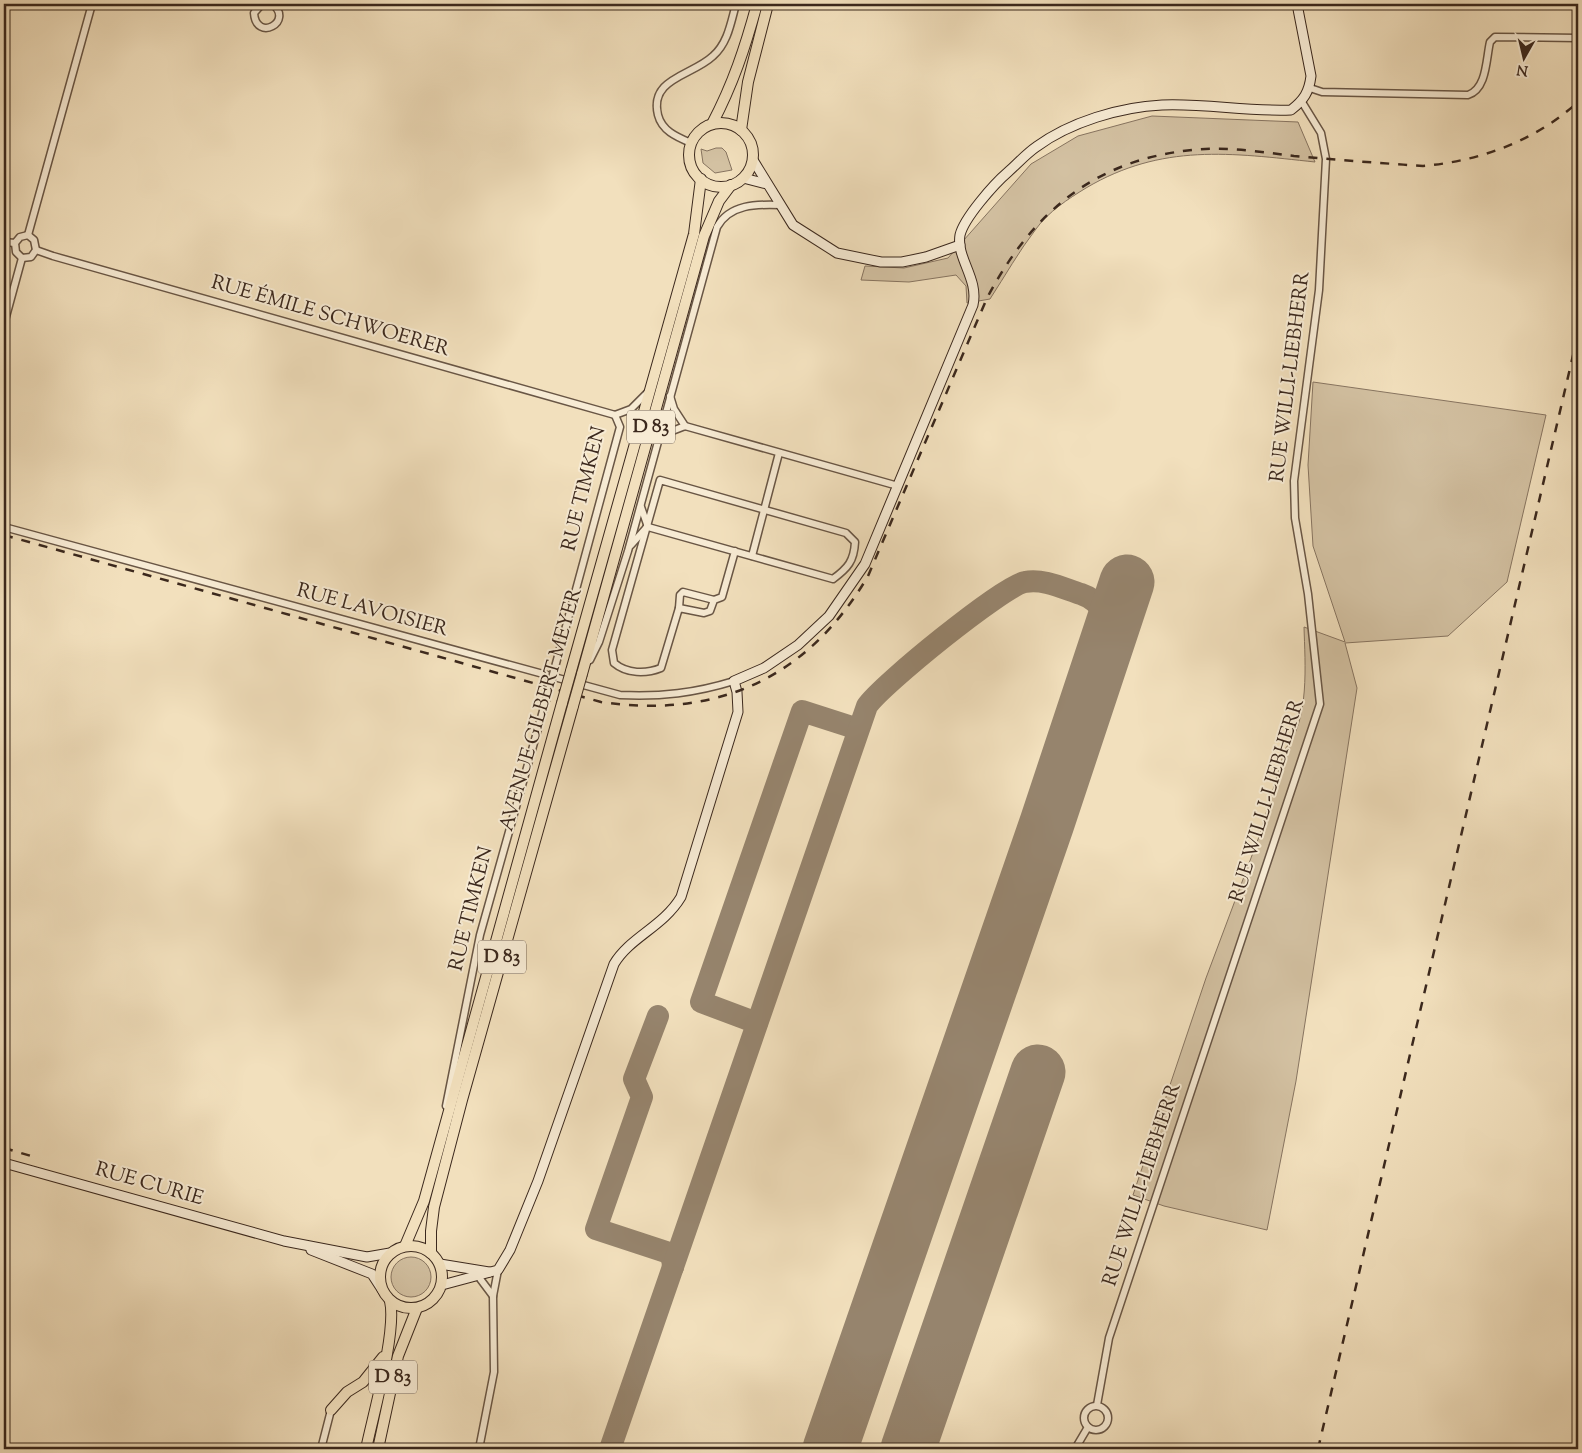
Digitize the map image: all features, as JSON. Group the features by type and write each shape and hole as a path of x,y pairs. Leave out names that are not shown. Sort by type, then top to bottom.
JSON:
{"main road":[{"path":"712,124 732,86 743,57 757,4"},
{"path":"741,130 748,82 768,4"},
{"path":"731,186 715,186 701,179 690,163 691,143 702,130 712,124 727,124 741,130 751,144 753,160"},
{"name":"AVENUE GILBERT MEYER","path":"405,1246 424,1201 444,1125 567,705 582,674 704,236 719,201 731,186 743,178 753,160"},
{"name":"AVENUE GILBERT MEYER","path":"432,1253 431,1231 434,1207 567,705 571,671 694,234 701,179"},
{"path":"405,1246 414,1246 432,1253 440,1264 442,1285 433,1300 417,1308 398,1306 390,1300 383,1291 380,1271 390,1253 405,1246"},
{"name":"D 83","path":"366,1449 392,1321 390,1300"},
{"name":"D 83","path":"378,1449 398,1356 417,1308"},
{"path":"331,1410 347,1392 368,1377 386,1352"}],"street":[{"path":"28,235 92,4"},
{"path":"262,4 254,13 254,20 259,26 266,28 273,27 278,22 279,14 277,8 272,4"},
{"path":"691,143 674,136 660,124 655,105 658,92 669,81 696,69 714,55 726,39 736,4"},
{"path":"442,1285 493,1271 510,1250 538,1181 614,964 620,954 665,919 681,897 738,712 737,692 734,681 764,668 798,645 830,616 865,564 973,305 975,295 973,284 960,245 964,227 997,181 1037,146 1068,129 1094,119 1161,105 1291,110 1302,102 1310,88 1311,76 1297,4"},
{"path":"1310,88 1322,92 1468,95 1474,93 1480,87 1490,42 1495,37 1578,38"},
{"name":"RUE WILLI-LIEBHERR","path":"1075,1449 1088,1427 1084,1415 1089,1408 1097,1405 1109,1338 1320,704 1308,594 1294,518 1294,482 1319,290 1326,159 1320,133 1302,102"},
{"path":"753,160 793,225 837,253 859,259 902,262 926,257 960,245"},
{"path":"743,178 767,184"},
{"name":"AVENUE GILBERT MEYER","path":"582,674 599,642 628,551 717,228 724,215 741,208 781,205"},
{"path":"22,258 16,252 15,243 20,237 28,235"},
{"path":"22,258 31,257 36,250 34,240 28,235"},
{"path":"4,242 15,243"},
{"name":"RUE ÉMILE SCHWOERER","path":"36,250 615,415"},
{"path":"4,324 22,258"},
{"path":"615,415 631,409 650,390"},
{"path":"670,396 674,409 685,426"},
{"name":"RUE TIMKEN","path":"444,1125 449,1086 480,936 620,427 615,415"},
{"path":"658,441 667,433 685,426 898,486"},
{"path":"752,556 779,454"},
{"path":"648,527 833,578 846,570 854,557 855,542 846,533 660,480 612,650 614,664 623,670 650,672 661,668 679,608 680,595 683,592 714,600 722,597 735,551"},
{"path":"640,505 648,527"},
{"name":"RUE LAVOISIER","path":"4,527 620,695 674,695 702,691 734,681"},
{"path":"628,551 638,535 648,527"},
{"path":"679,608 704,614 710,611 714,600"},
{"name":"RUE CURIE","path":"4,1163 284,1241 365,1270 372,1274 383,1291"},
{"name":"RUE CURIE","path":"284,1241 367,1257 390,1253"},
{"path":"440,1264 493,1271"},
{"path":"479,1449 494,1372 493,1271"},
{"path":"478,1276 493,1296"},
{"path":"1088,1427 1099,1430 1108,1423 1107,1411 1097,1405"},
{"path":"321,1449 331,1410"}],"shaded area":[{"path":"1152,116 1298,122 1315,162 1226,154 1198,155 1142,164 1114,174 1079,192 1046,217 1024,246 990,299 967,303 966,286 956,275 909,282 861,280 865,266 904,268 948,258 1031,164 1078,136"},
{"path":"722,148 726,152 732,170 715,173 703,163 701,149 707,151"},
{"path":"1313,382 1546,415 1507,582 1448,636 1345,643 1357,688 1296,1081 1267,1230 1164,1206 1133,1195 1206,978 1260,834 1285,749 1299,723 1305,674 1304,627 1345,642 1313,546 1308,465"},
{"path":"411,1257 425,1263 431,1277 425,1291 411,1297 397,1291 391,1277 397,1263"}],"taxiway":[{"path":"610,1449 867,706 894,678 969,617 1012,588 1025,582 1039,581 1089,597 1100,607 1106,620 1107,643"},
{"path":"757,1023 701,1002 802,711 858,729"},
{"path":"658,1016 634,1079 642,1097 596,1229 666,1252 672,1257 673,1267"}],"runway":[{"path":"830,1449 1047,823 1127,582"},
{"path":"908,1449 1038,1072"}],"railway":[{"path":"4,535 601,702 644,706 684,704 721,696 756,684 788,665 817,641 844,611 868,576 987,298 1024,240 1046,216 1070,196 1096,179 1125,165 1157,156 1192,150 1231,149 1423,166 1444,163 1486,154 1506,147 1544,128 1578,102"},
{"path":"1318,1449 1578,334"},
{"path":"4,1148 31,1156"}]}
